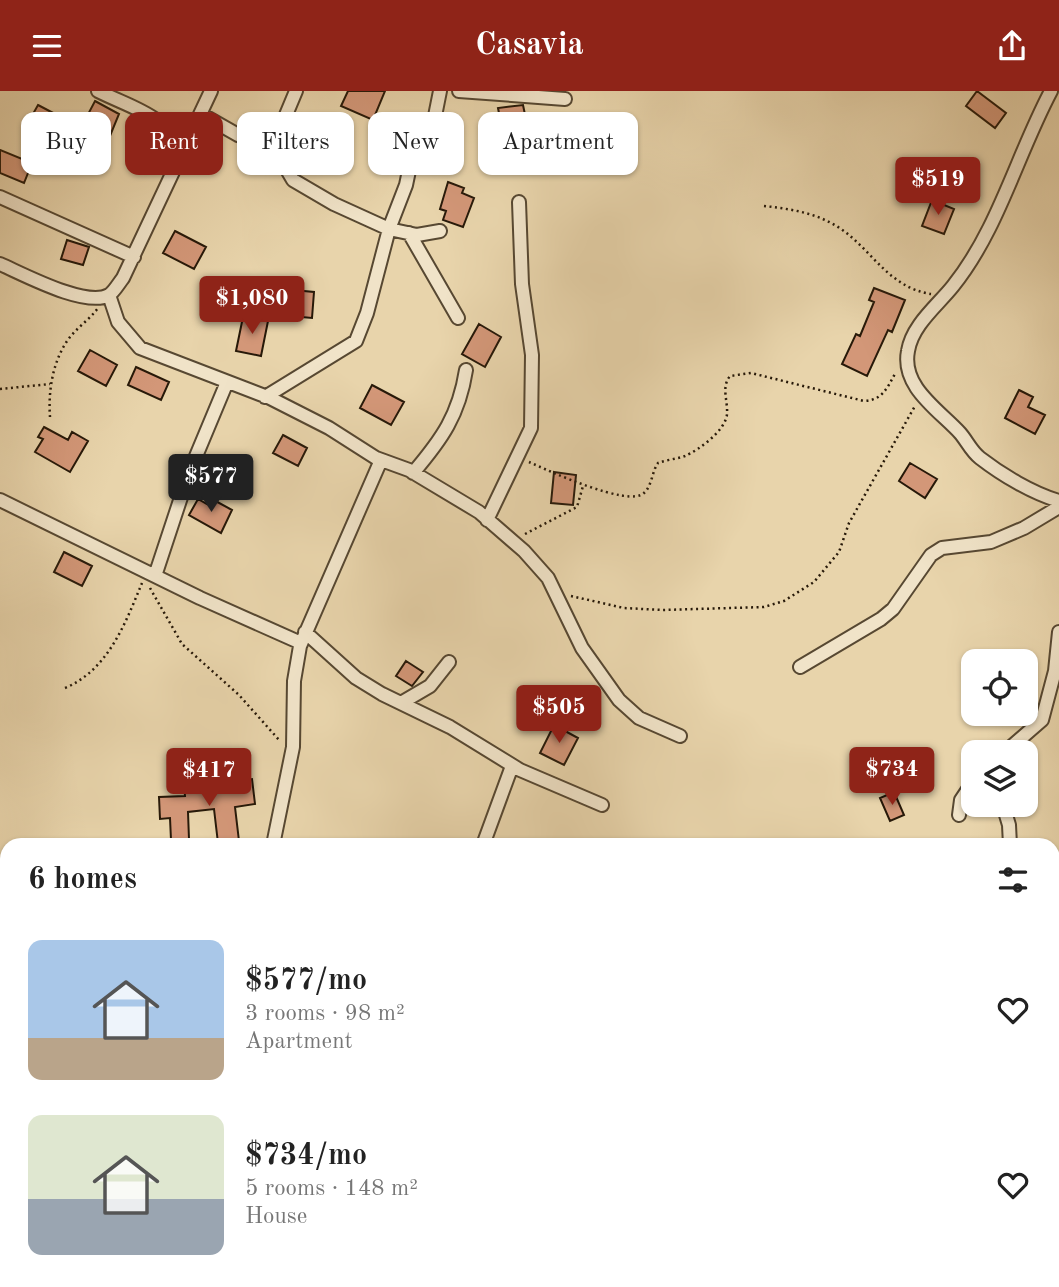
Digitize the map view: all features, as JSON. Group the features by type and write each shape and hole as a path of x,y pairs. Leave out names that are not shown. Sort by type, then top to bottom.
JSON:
{"street":[{"path":"98,91 141,112"},
{"path":"202,112 211,91"},
{"path":"287,112 296,91"},
{"path":"265,397 356,341 367,313 389,229 406,185 411,161 433,126 440,91"},
{"path":"459,91 565,99"},
{"path":"1051,91 1025,141 982,244 944,297 924,319 908,351 908,363 920,392 960,433 976,455 1039,493 1059,501"},
{"path":"107,296 123,278 173,175"},
{"path":"290,175 300,186 389,229 426,235 440,231"},
{"path":"0,197 134,257"},
{"path":"488,520 531,428 532,355 522,284 519,202"},
{"path":"410,233 458,319"},
{"path":"0,264 74,295 107,296"},
{"path":"107,296 118,322 140,348 265,397 329,428 381,460 413,473 488,520 512,540 548,578 582,648 619,699 639,718 680,736"},
{"path":"413,473 451,422 462,399 466,370"},
{"path":"155,576 189,473 227,382"},
{"path":"274,838 292,755 294,681 303,638 381,460"},
{"path":"0,500 155,576 303,638 356,678 450,727 512,766 602,805"},
{"path":"800,667 881,619 893,609 931,555 942,548 991,542 1059,507"},
{"path":"1019,740 1042,720 1055,671 1059,632"},
{"path":"401,703 430,686 449,662"},
{"path":"486,838 512,766"},
{"path":"960,815 961,800"},
{"path":"1007,817 1010,838"}],"path":[{"path":"764,206 806,212 832,224 842,230 891,278 921,293 944,297"},
{"path":"50,417 50,384 65,344 107,296"},
{"path":"518,457 594,490 643,494 658,463 685,456 703,445 722,425 727,416 726,390 730,376 751,373 864,401 876,400 884,394 908,351"},
{"path":"0,389 50,384"},
{"path":"555,593 624,608 663,610 764,607 784,601 814,582 839,552 849,523 889,447 902,433 920,392"},
{"path":"512,540 577,507 583,485"},
{"path":"65,688 92,674 104,660 145,577 182,644 239,695 292,755"}],"building":[{"path":"348,91 385,91 376,112 368,112 368,118 341,106"},
{"path":"977,91 1006,113 995,128 966,106"},
{"path":"95,101 119,114 111,133 111,112 89,112"},
{"path":"38,105 51,112 34,112"},
{"path":"523,105 524,112 499,112 498,108"},
{"path":"0,150 21,159 21,175 27,175 24,183 0,173"},
{"path":"448,182 464,188 462,193 474,198 463,227 443,220 446,211 440,209"},
{"path":"932,200 954,209 944,234 922,226"},
{"path":"175,231 206,247 194,269 163,253"},
{"path":"67,240 89,247 83,265 61,259"},
{"path":"874,288 905,300 892,332 888,330 867,376 842,364 856,334 860,336 874,302 869,300"},
{"path":"293,290 314,292 312,318 291,316"},
{"path":"243,317 268,321 261,356 236,351"},
{"path":"479,324 501,337 485,367 462,354"},
{"path":"90,350 117,365 106,386 78,371"},
{"path":"136,367 169,382 161,400 128,385"},
{"path":"372,385 404,402 391,425 360,408"},
{"path":"1019,390 1033,397 1028,407 1045,415 1035,434 1005,418"},
{"path":"44,427 68,440 72,432 88,441 70,472 35,452 43,439 38,437"},
{"path":"283,435 307,448 298,466 273,453"},
{"path":"910,463 937,479 925,498 899,481"},
{"path":"554,472 576,475 573,505 551,503"},
{"path":"210,498 232,510 221,533 189,515 198,499 207,504"},
{"path":"64,552 92,566 82,586 54,572"},
{"path":"406,661 423,672 412,686 396,676"},
{"path":"554,725 578,738 564,765 540,753"},
{"path":"252,779 255,804 235,807 239,838 217,838 214,809 188,812 189,838 171,838 170,818 160,819 159,797 185,796 184,787"},
{"path":"894,792 904,815 890,821 880,798"}]}
